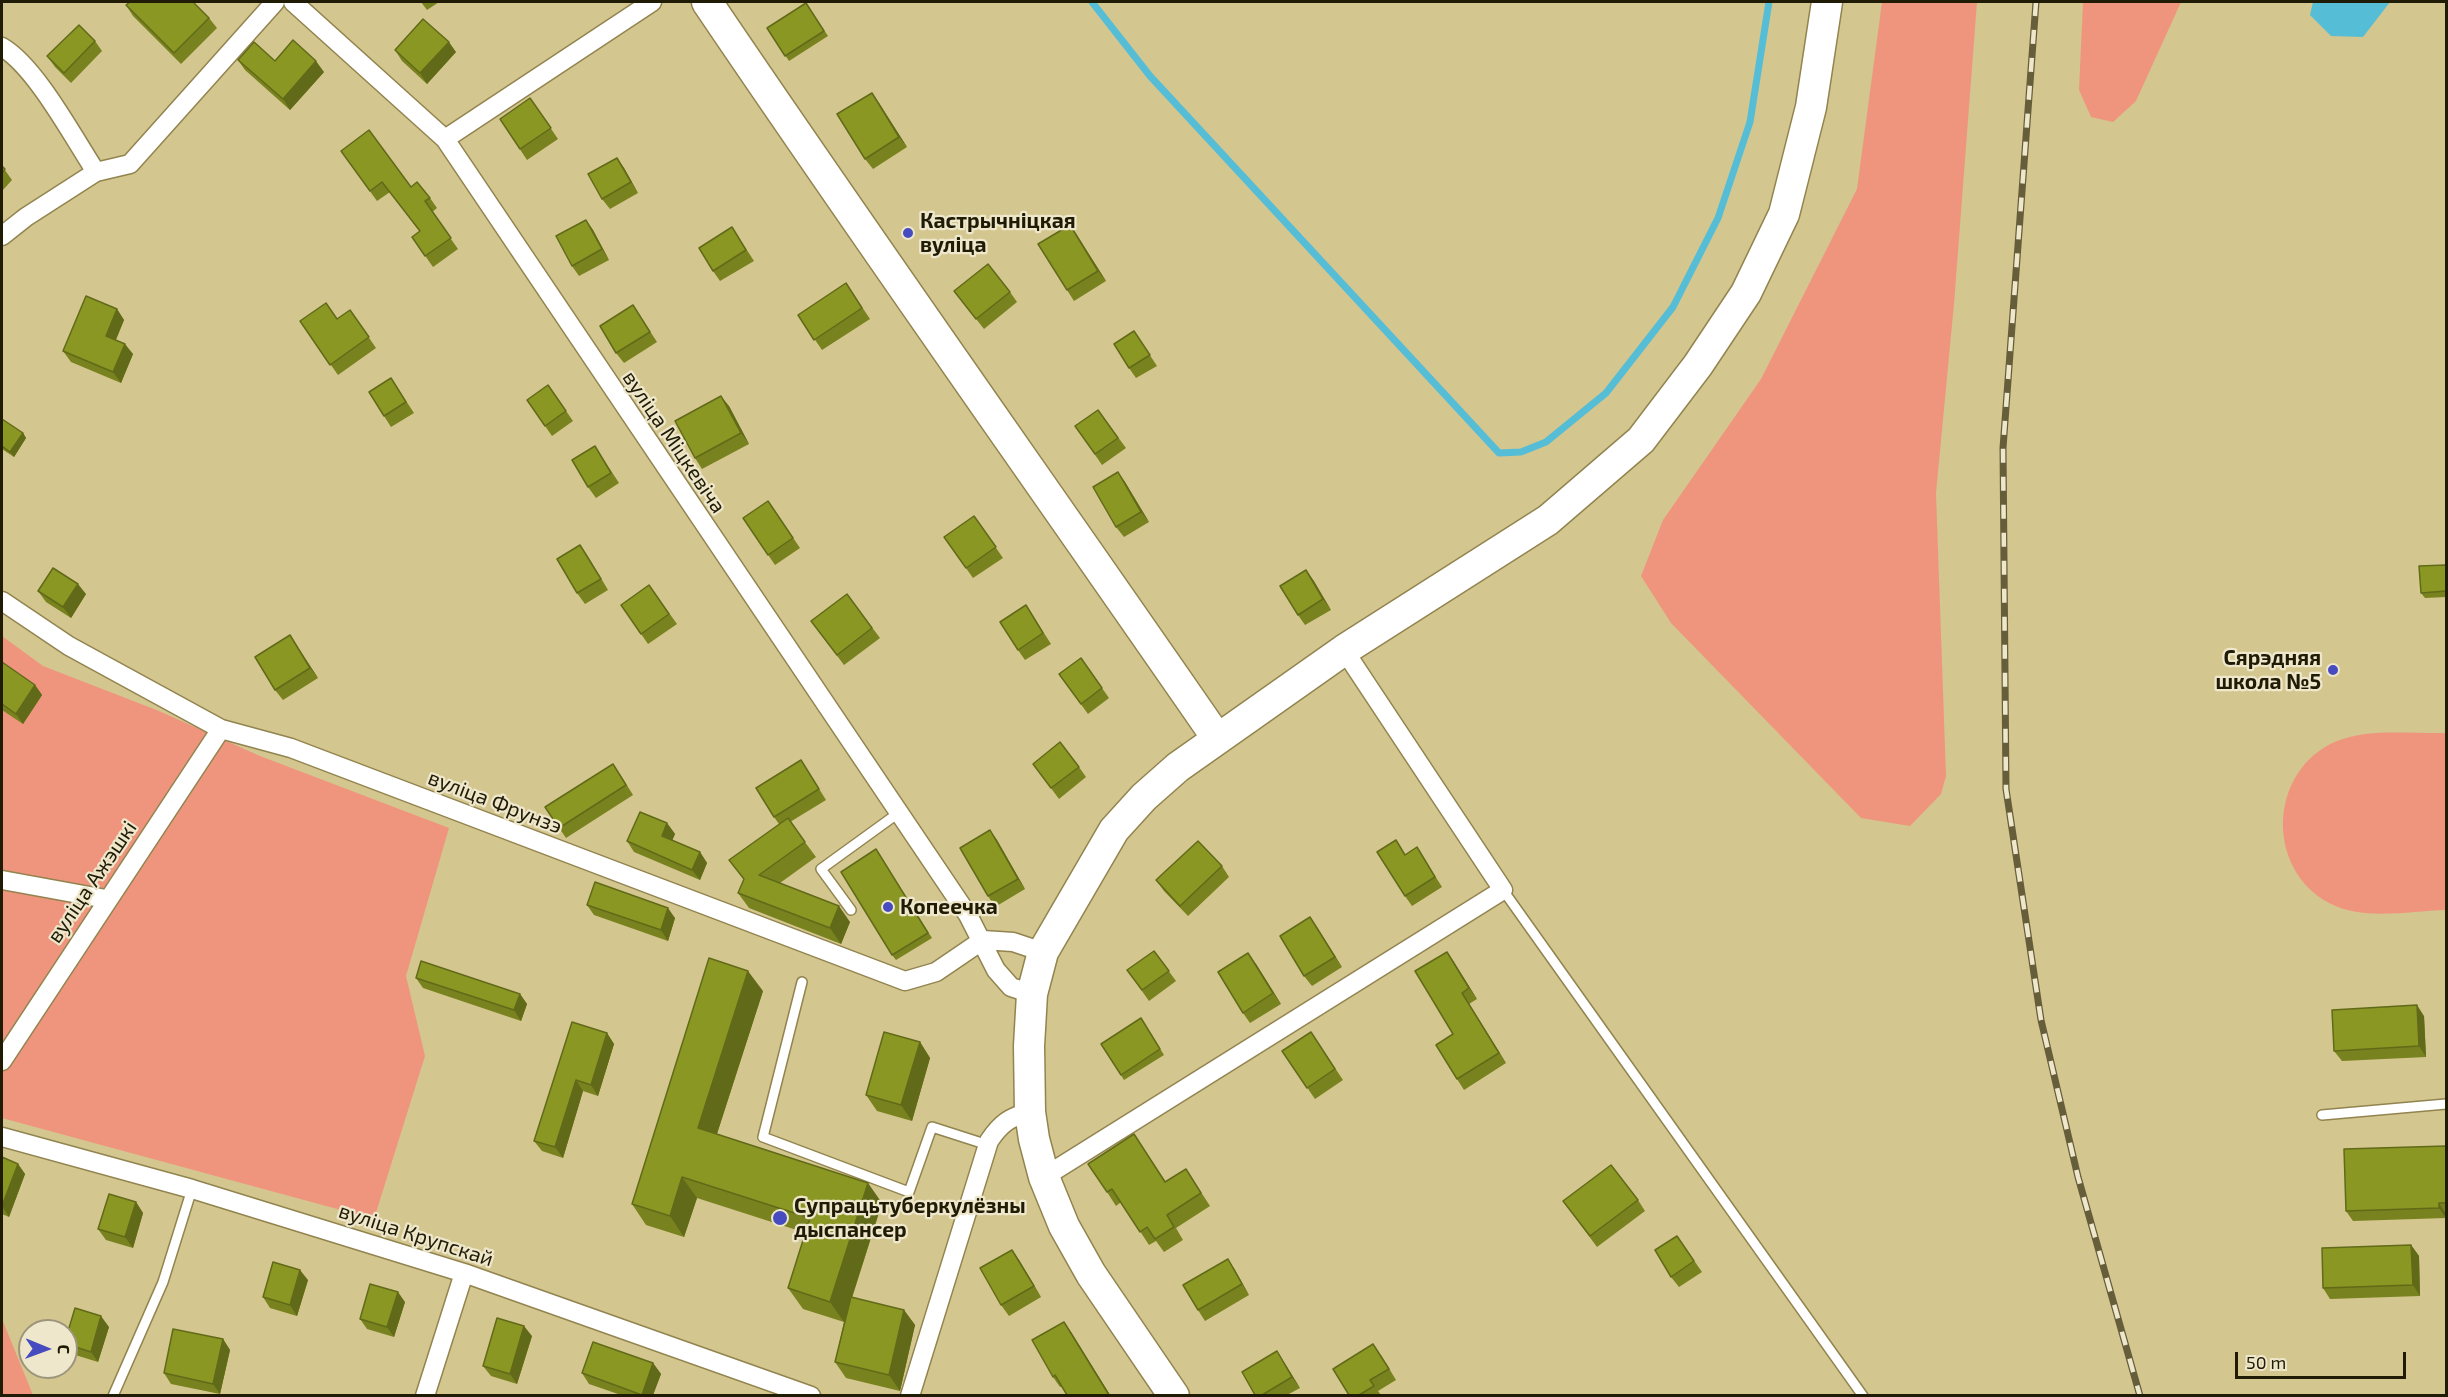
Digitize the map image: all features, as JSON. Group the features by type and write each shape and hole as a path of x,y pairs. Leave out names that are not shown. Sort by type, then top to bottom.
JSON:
{"main road":[{"path":"707,2 924,320 1033,470 1217,738"},
{"path":"1174,1395 1091,1274 1064,1226 1044,1177 1030,1112 1029,1046 1032,994 1043,952 1114,830 1153,789 1217,738 1344,650 1548,520 1641,440 1698,365 1746,293 1784,214 1811,107 1827,2"}],"street":[{"path":"2,236 26,217 96,172 130,164 275,2"},
{"name":"вуліца Міцкевіча","path":"293,2 445,139 983,940 996,970 1011,987 1032,994"},
{"path":"445,139 652,2"},
{"path":"2,47 13,53 42,89 96,172"},
{"name":"вуліца Фрунзэ","path":"2,601 69,646 221,729 291,748 905,981 936,972 983,940"},
{"path":"1044,1177 1503,890 1344,650"},
{"name":"вуліца Ажэшкі","path":"2,1061 106,899 221,729"},
{"path":"2,880 106,899"},
{"path":"983,940 1013,942 1043,952"},
{"path":"909,1395 988,1145 1000,1125 1010,1118 1030,1112"},
{"name":"вуліца Крупскай","path":"2,1137 192,1190 464,1273 811,1395"},
{"path":"425,1395 464,1273"}],"lane":[{"path":"851,910 821,869 897,814"},
{"path":"1503,890 1863,1395"},
{"path":"802,982 763,1137 909,1192 932,1127 988,1145"},
{"path":"2322,1115 2446,1104"},
{"path":"113,1395 164,1282 192,1190"}],"shaded area":[{"path":"1882,2 1977,2 1954,304 1936,493 1946,776 1941,794 1910,826 1861,818 1671,623 1641,576 1663,520 1761,379 1857,189"},
{"path":"2083,2 2181,2 2136,101 2113,122 2091,117 2079,90"},
{"path":"2,636 43,666 159,711 260,756 449,828 406,976 425,1056 374,1219 2,1118"},
{"path":"2446,733 2446,910 2386,914 2356,912 2329,903 2308,887 2293,867 2285,844 2283,819 2287,795 2298,773 2314,755 2337,741 2363,734"},
{"path":"2,1319 18,1358 18,1379 26,1379 33,1395 2,1395"}],"water":[{"path":"2313,2 2390,2 2363,37 2331,36 2310,15"}],"building":[{"path":"130,2 193,2 209,18 174,53 126,5"},
{"path":"806,3 824,31 785,56 767,28"},
{"path":"423,19 449,42 420,73 395,50"},
{"path":"79,25 95,41 64,73 47,56"},
{"path":"293,40 316,61 283,99 238,60 254,42 275,61"},
{"path":"872,93 899,137 865,159 837,114"},
{"path":"530,98 551,128 520,149 500,119"},
{"path":"369,130 411,187 417,182 430,198 425,201 451,238 425,256 412,237 420,231 382,182 370,191 341,151"},
{"path":"617,158 631,182 602,199 588,174"},
{"path":"586,220 602,249 572,266 556,236"},
{"path":"1070,225 1098,271 1067,290 1038,244"},
{"path":"732,227 746,250 713,271 699,248"},
{"path":"988,264 1010,292 976,319 954,291"},
{"path":"846,283 862,308 814,340 798,315"},
{"path":"86,296 117,309 106,336 125,344 113,372 63,351"},
{"path":"326,303 337,319 350,310 369,337 330,365 300,321"},
{"path":"633,305 650,332 616,353 600,326"},
{"path":"1134,331 1150,355 1129,368 1114,344"},
{"path":"391,378 406,402 384,416 369,392"},
{"path":"548,385 566,411 545,426 527,400"},
{"path":"721,396 741,433 695,458 675,421"},
{"path":"1098,410 1118,438 1095,454 1075,426"},
{"path":"2,419 23,433 10,452 2,446"},
{"path":"595,446 611,473 588,487 572,460"},
{"path":"1118,472 1141,512 1116,527 1093,487"},
{"path":"768,501 793,538 768,555 743,518"},
{"path":"974,516 996,547 966,568 944,537"},
{"path":"580,545 601,579 577,593 557,559"},
{"path":"2446,565 2446,591 2421,593 2419,566"},
{"path":"53,568 78,584 63,607 38,591"},
{"path":"1306,570 1323,599 1298,615 1280,586"},
{"path":"649,585 669,614 641,634 621,605"},
{"path":"847,594 872,628 837,655 811,621"},
{"path":"1026,605 1043,633 1018,650 1000,622"},
{"path":"290,635 310,668 275,690 255,657"},
{"path":"1081,658 1102,688 1081,704 1059,674"},
{"path":"2,662 35,685 16,714 2,704"},
{"path":"1060,742 1079,767 1051,788 1033,764"},
{"path":"801,760 819,789 774,817 756,788"},
{"path":"613,764 626,785 559,828 545,807"},
{"path":"640,812 667,823 662,836 700,852 692,870 627,841"},
{"path":"788,818 805,842 759,875 839,906 830,928 738,893 744,879 729,860"},
{"path":"990,830 1018,879 988,896 960,848"},
{"path":"1396,840 1405,855 1417,847 1435,877 1405,896 1377,852"},
{"path":"1198,841 1222,866 1180,906 1156,880"},
{"name":"Копеечка","path":"876,849 928,933 892,955 841,872"},
{"path":"595,882 668,908 661,930 587,905"},
{"path":"1310,917 1335,957 1304,976 1280,936"},
{"path":"1154,951 1169,971 1142,990 1127,970"},
{"path":"1447,952 1469,988 1462,993 1499,1053 1457,1079 1436,1045 1453,1034 1415,971"},
{"path":"1248,953 1273,993 1243,1013 1218,972"},
{"path":"709,958 748,971 698,1128 868,1183 830,1302 788,1288 810,1218 682,1177 670,1216 632,1204"},
{"path":"421,961 520,994 514,1010 416,978"},
{"path":"2417,1005 2419,1046 2334,1051 2332,1010"},
{"path":"1141,1018 1160,1049 1121,1075 1101,1044"},
{"path":"572,1022 607,1033 591,1085 576,1080 555,1147 534,1141"},
{"path":"884,1032 920,1042 901,1105 866,1095"},
{"path":"1311,1032 1335,1069 1307,1088 1282,1051"},
{"path":"1134,1134 1165,1182 1186,1169 1201,1193 1167,1215 1174,1227 1155,1239 1147,1227 1140,1232 1112,1189 1107,1192 1088,1164"},
{"path":"2446,1146 2446,1203 2439,1203 2439,1208 2346,1211 2344,1149"},
{"path":"2,1157 18,1164 2,1206"},
{"path":"1611,1165 1638,1200 1590,1236 1563,1201"},
{"path":"109,1194 136,1202 125,1237 98,1229"},
{"path":"1677,1236 1694,1261 1671,1277 1655,1250"},
{"path":"2411,1245 2413,1285 2323,1288 2322,1248"},
{"path":"1012,1250 1034,1286 1001,1305 980,1268"},
{"path":"1228,1259 1242,1284 1198,1310 1183,1285"},
{"path":"273,1262 300,1270 290,1305 263,1297"},
{"path":"370,1284 398,1292 387,1327 360,1319"},
{"path":"851,1297 904,1310 889,1375 835,1362"},
{"path":"75,1308 101,1316 91,1352 78,1348 78,1319 72,1319"},
{"path":"497,1318 524,1326 510,1374 483,1366"},
{"path":"1064,1322 1109,1395 1067,1395 1055,1375 1053,1377 1032,1340"},
{"path":"173,1329 223,1339 213,1384 164,1373"},
{"path":"593,1342 653,1363 642,1395 582,1373"},
{"path":"1373,1344 1389,1369 1370,1380 1374,1386 1359,1395 1349,1395 1333,1369"},
{"path":"1277,1351 1292,1377 1262,1395 1255,1395 1242,1372"}],"waterway":[{"path":"1092,2 1150,76 1499,453 1521,452 1546,442 1606,393 1673,307 1718,218 1750,122 1769,2"}],"railway":[{"path":"2036,2 2003,448 2006,789 2041,1020 2078,1177 2140,1396"}],"place":[{"name":"Кастрычніцкая вуліца","path":"908,233"},
{"name":"Сярэдняя школа №5","path":"2333,670"},
{"name":"Копеечка","path":"888,907"},
{"name":"Супрацьтуберкулёзны дыспансер","path":"780,1218"}]}
